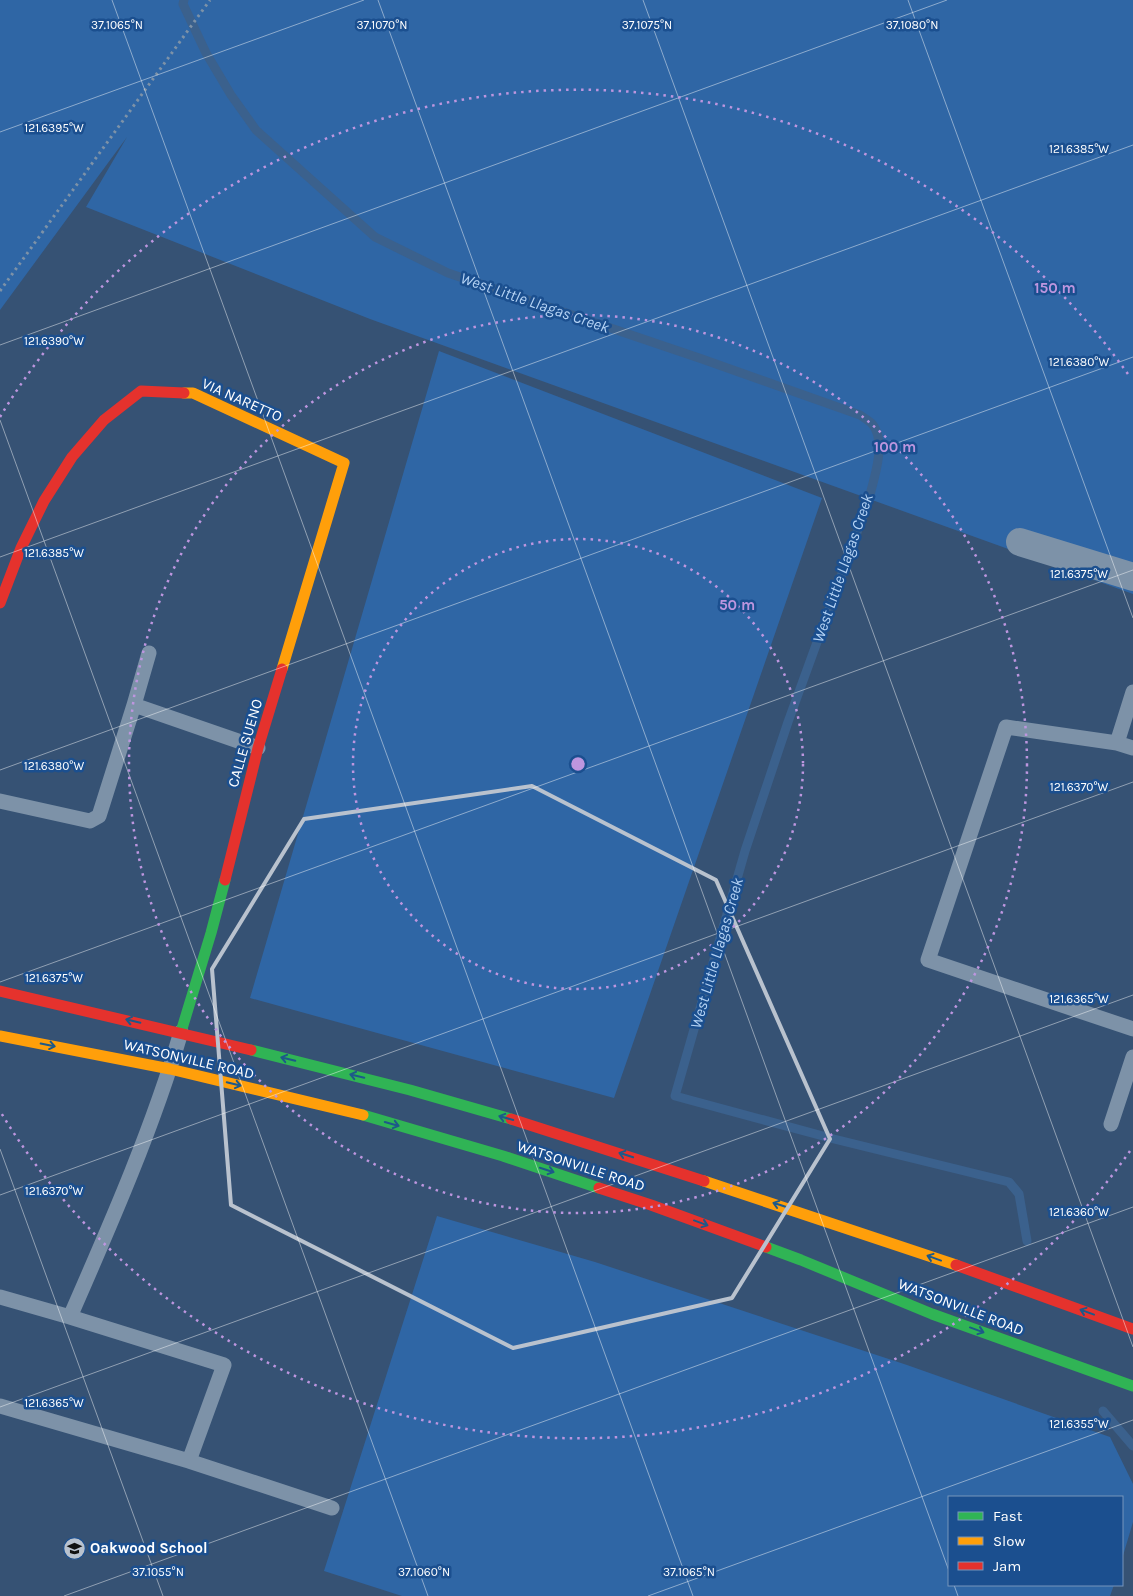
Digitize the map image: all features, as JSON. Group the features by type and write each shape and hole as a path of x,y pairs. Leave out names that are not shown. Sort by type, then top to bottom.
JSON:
{"main road":[{"name":"VIA NARETTO","path":"0,603 21,548 44,500 72,457 104,420 141,391 193,393 344,463"},
{"name":"CALLE SUENO","path":"181,1032 211,933 258,748 344,463"},
{"name":"WATSONVILLE ROAD","path":"0,991 181,1032 413,1091 587,1142 856,1230 1133,1329"},
{"name":"WATSONVILLE ROAD","path":"0,1036 170,1069 359,1114 503,1156 659,1208 801,1260 932,1314 1133,1386"}],"street":[{"path":"1020,542 1133,577"}],"lane":[{"path":"0,802 90,821 98,816 149,653"},
{"path":"1117,743 1133,692"},
{"path":"134,705 258,748"},
{"path":"1133,748 1117,743 1006,727 928,960 1133,1029"},
{"path":"70,1317 130,1180 170,1069 181,1032"},
{"path":"1111,1124 1133,1057"},
{"path":"0,1297 224,1365 189,1461"},
{"path":"0,1406 189,1461 332,1508"}],"path":[{"path":"0,290 210,0"}],"highlighted area":[{"path":"532,786 716,880 830,1139 732,1298 513,1348 231,1205 212,969 304,819"}],"shaded area":[{"path":"0,0 1133,0 1133,594 370,319 86,207 127,137 0,310"},
{"path":"439,351 822,498 614,1098 250,998"},
{"path":"437,1216 595,1262 907,1365 1110,1437 1133,1484 1133,1522 1123,1556 1123,1496 948,1496 948,1586 1114,1586 1110,1596 402,1596 324,1571"}],"waterway":[{"name":"West Little Llagas Creek","path":"184,0 183,4 206,53 231,95 256,130 375,237 448,273 860,415 873,425 877,433 879,452 868,502 788,722 745,851 675,1096 834,1139 1009,1182 1019,1194 1027,1241"},
{"name":"West Little Llagas Creek","path":"1103,1411 1133,1446"}],"traffic: fast":[{"path":"181,1032 225,880"},
{"path":"251,1050 410,1090 511,1119"},
{"path":"363,1115 503,1156 599,1188"},
{"path":"766,1247 932,1314 1133,1386"}],"traffic: slow":[{"path":"184,393 193,393 344,463 282,669"},
{"path":"0,1036 170,1069 363,1115"},
{"path":"704,1181 956,1265"}],"traffic: jam":[{"path":"0,603 21,548 44,501 72,457 104,420 141,391 184,393"},
{"path":"225,880 258,748 282,669"},
{"path":"0,991 251,1050"},
{"path":"511,1119 704,1181"},
{"path":"599,1188 766,1247"},
{"path":"956,1265 1133,1329"}],"place":[{"name":"Oakwood School","path":"74,1548"}]}
